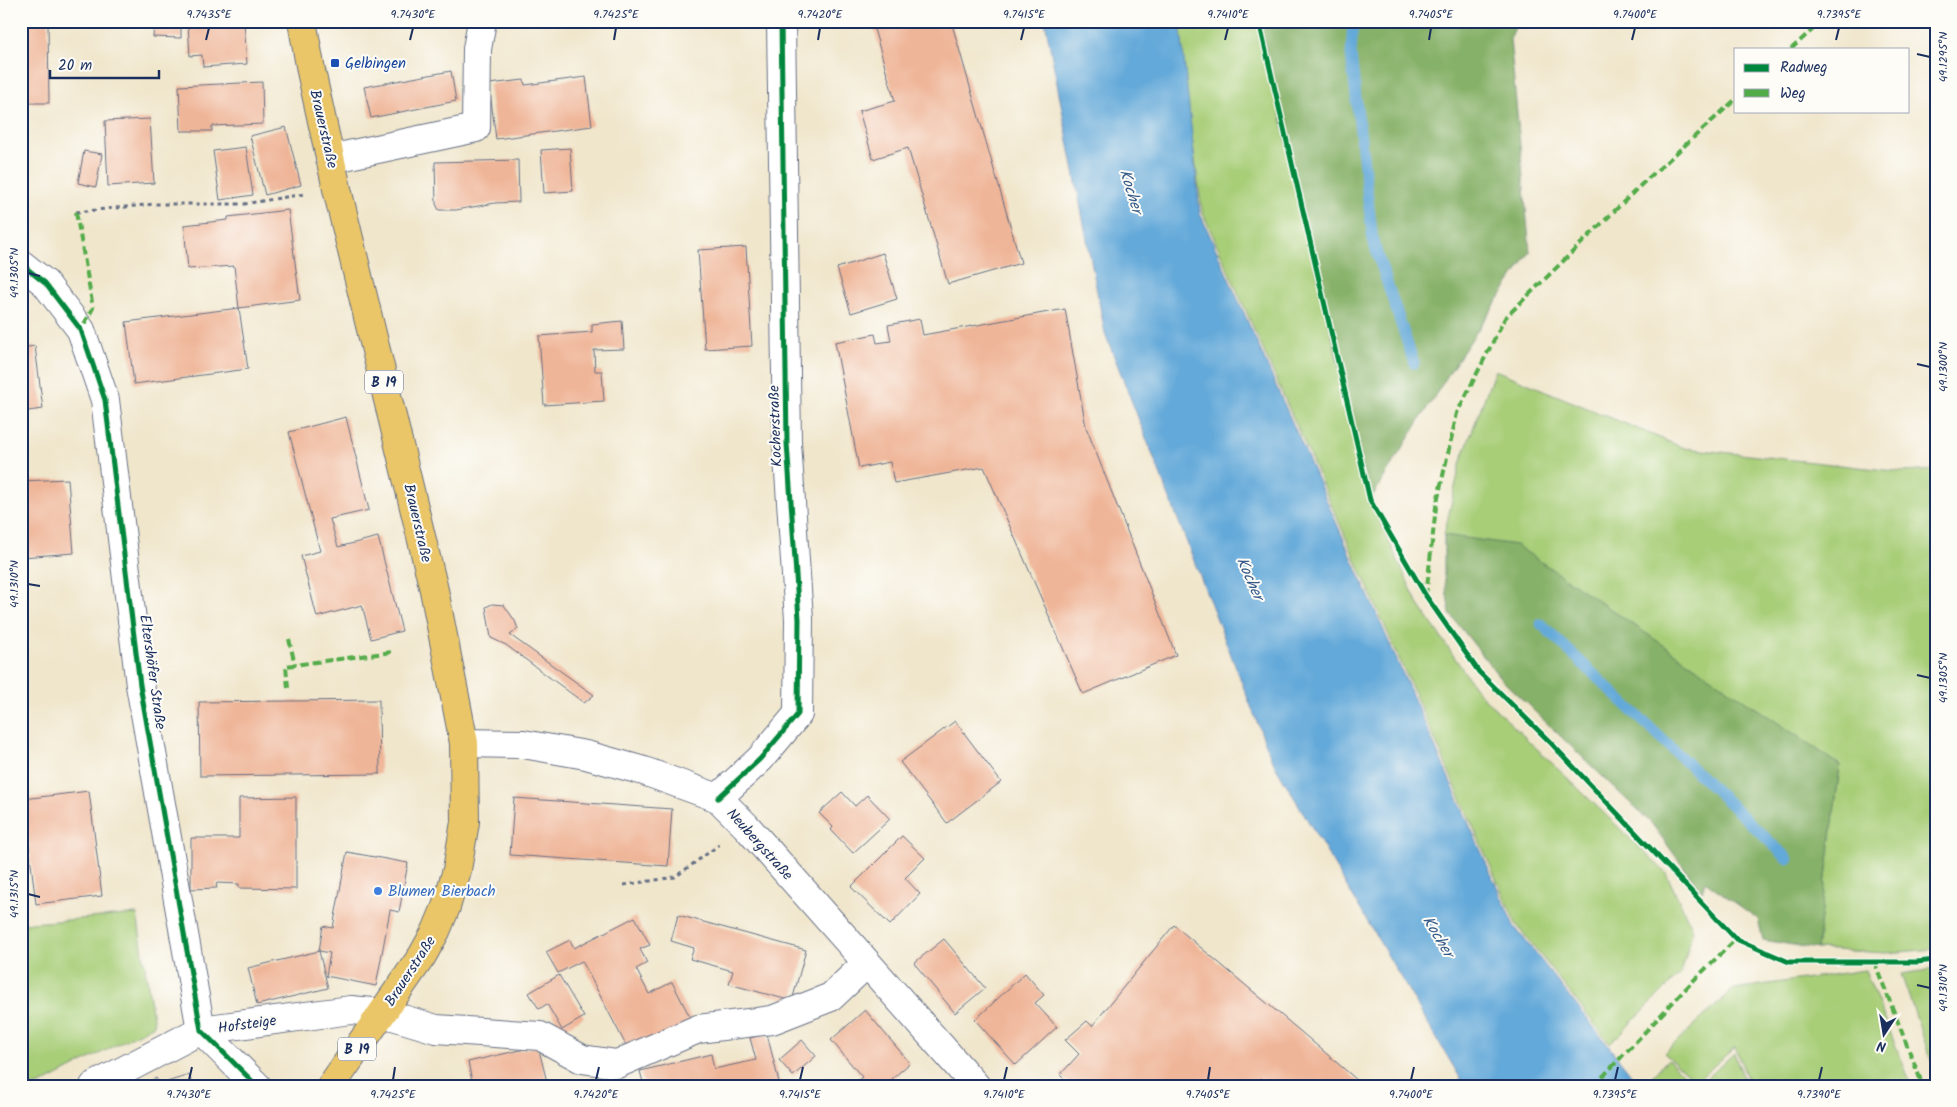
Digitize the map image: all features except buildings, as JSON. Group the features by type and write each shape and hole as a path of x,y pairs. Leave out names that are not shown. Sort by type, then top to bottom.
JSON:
{"main road":[{"name":"Brauerstraße","path":"302,21 330,159 430,572 464,743 465,822 457,870 436,931 422,956 383,1013"},
{"name":"B 19","path":"331,1086 383,1013"}],"street":[{"path":"330,159 476,128 476,49 482,21"},
{"name":"Kocherstraße","path":"718,798 760,759 798,714 799,619 787,443 781,21"},
{"name":"Eltershöfer Straße","path":"21,264 45,283 81,330 104,400 140,685 201,1030"},
{"name":"Neubergstraße","path":"464,743 523,744 586,755 644,771 718,798 746,826 976,1086"},
{"name":"Hofsteige","path":"94,1086 201,1030 351,1010 383,1013 436,1029 540,1036 582,1059 617,1064 698,1029 772,1020 831,997 866,963"},
{"path":"201,1030 257,1086"}],"path":[{"path":"76,212 155,204 244,204 337,189"},
{"path":"624,885 675,877 746,826"}],"green space":[{"path":"1176,21 1259,21 1370,500 1417,602 1478,692 1666,873 1693,930 1681,973 1610,1044 1516,924 1202,211"},
{"path":"1259,21 1518,21 1510,39 1530,252 1451,370 1370,500"},
{"path":"1495,370 1684,448 1904,472 1936,470 1936,949 1885,953 1817,949 1840,765 1444,535 1461,461"},
{"path":"1444,535 1516,545 1840,765 1817,949 1763,940 1758,919 1705,881 1702,892 1652,824 1502,680 1450,614 1444,576"},
{"path":"137,914 154,1025 38,1086 21,1086 21,924"},
{"path":"1936,969 1936,1074 1901,974"},
{"path":"1865,970 1912,1086 1750,1086 1735,1047 1696,1082 1664,1053 1734,989"},
{"path":"1734,1053 1747,1086 1699,1086"},
{"path":"1668,1059 1695,1086 1646,1086 1645,1084"}],"water":[{"name":"Kocher","path":"1045,21 1180,21 1200,213 1514,926 1640,1086 1465,1086 1272,760 1105,333"}],"waterway":[{"path":"1353,21 1351,55 1373,241 1414,363"},
{"path":"1541,624 1788,859"}],"marked path":[{"path":"1792,48 1822,21"},
{"path":"1426,596 1436,507 1457,413 1505,318 1642,184 1734,101"},
{"path":"76,212 93,308 81,330"},
{"path":"289,639 295,665"},
{"path":"288,688 286,666 392,652"},
{"path":"1594,1086 1694,980 1736,939"},
{"path":"1874,961 1923,1086"}],"cycle path":[{"path":"718,798 760,759 798,714 799,619 787,443 781,21"},
{"path":"1259,21 1370,500 1426,596 1479,672 1550,742 1736,939 1789,962 1917,962 1936,960"},
{"path":"21,264 45,283 81,330 105,400 140,685 201,1030 257,1086"}],"place":[{"name":"Gelbingen","path":"335,63"},
{"name":"Blumen Bierbach","path":"378,891"}]}
